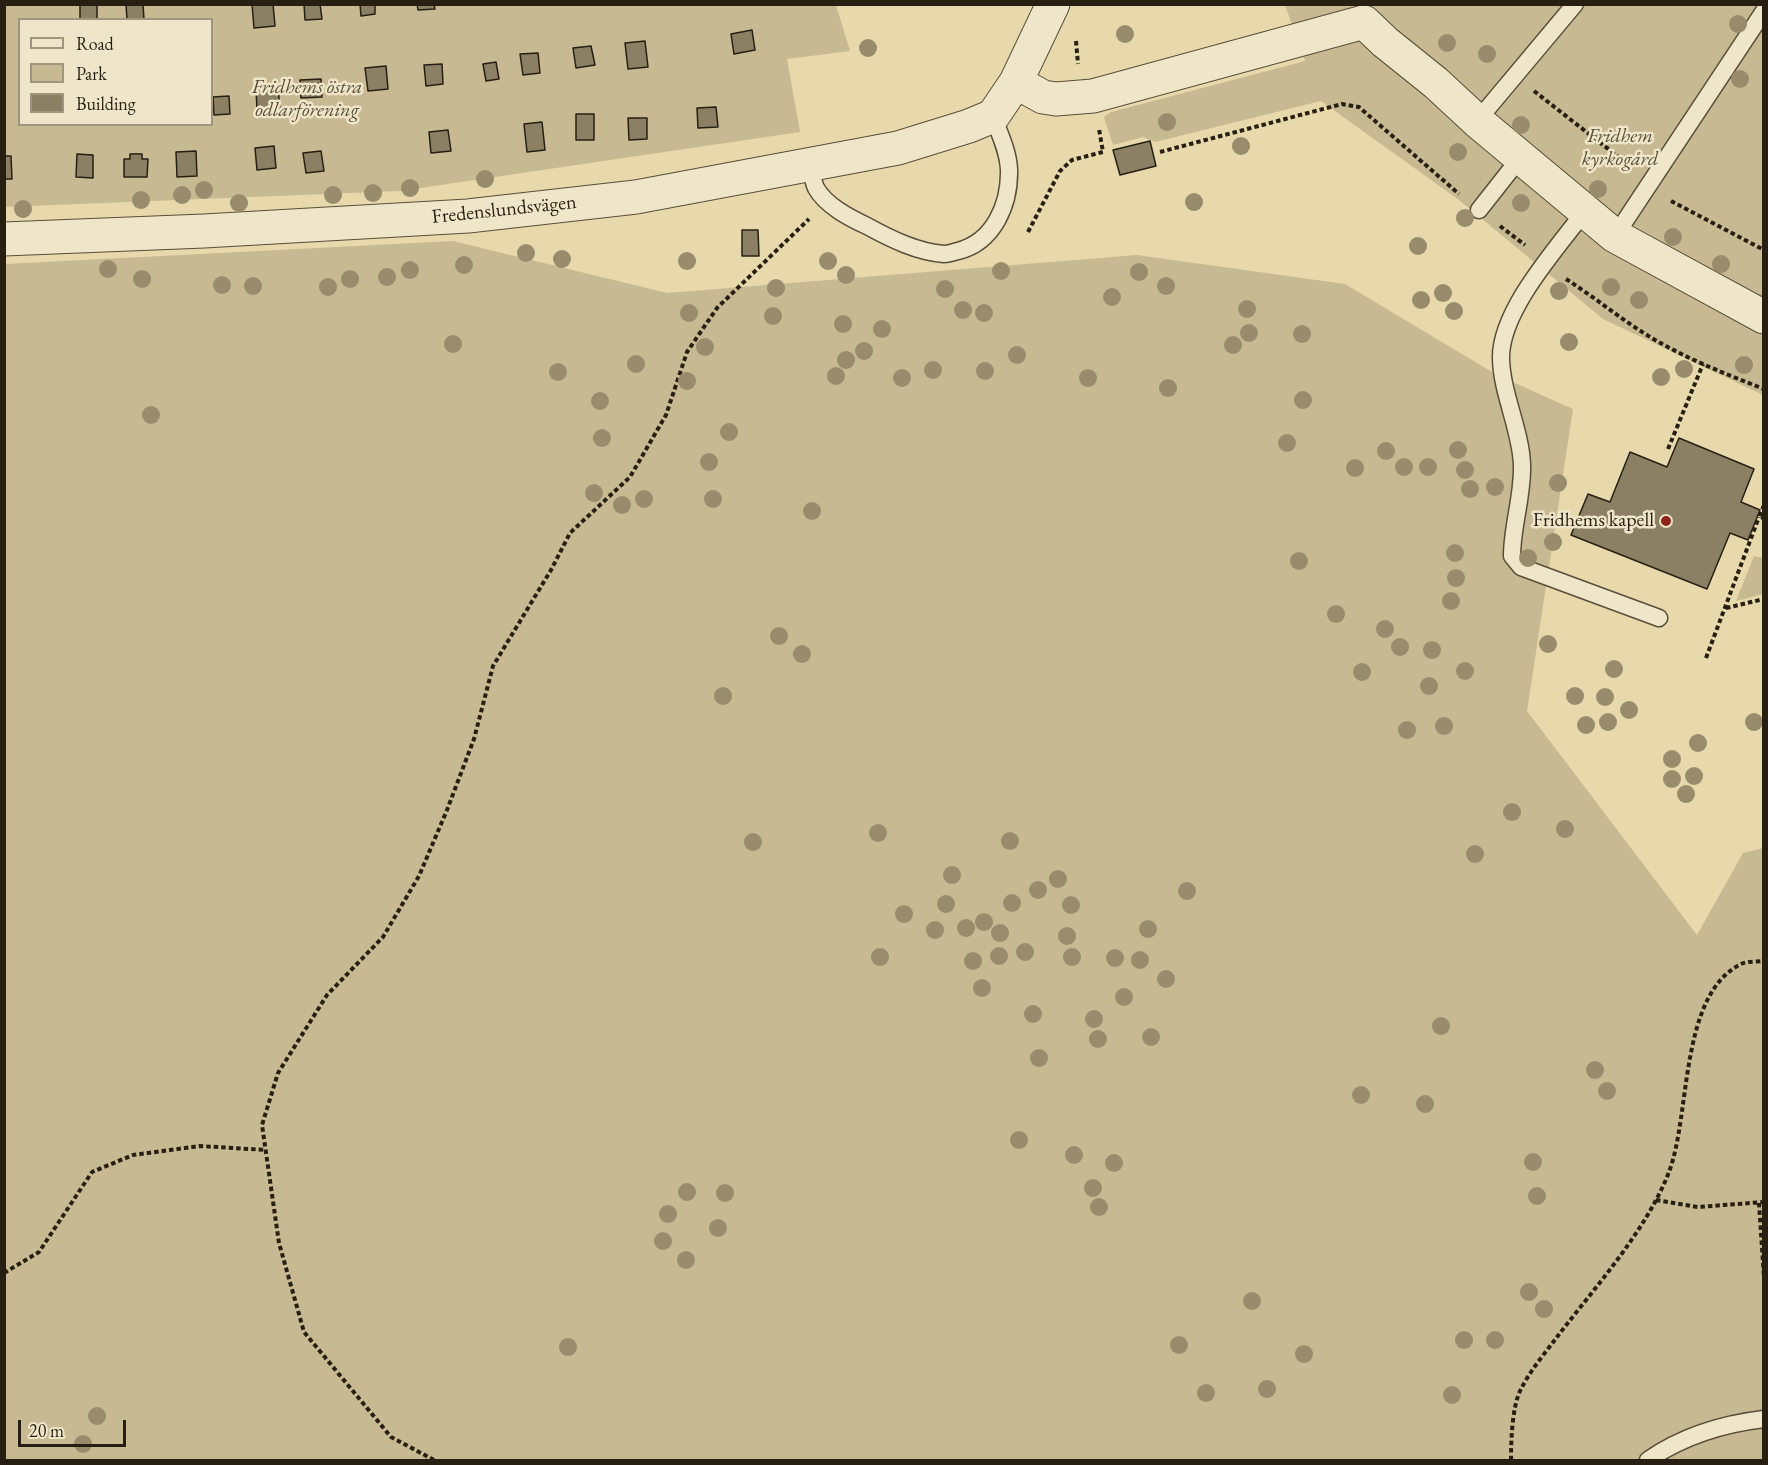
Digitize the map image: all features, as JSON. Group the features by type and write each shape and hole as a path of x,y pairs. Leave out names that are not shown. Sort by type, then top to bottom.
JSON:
{"street":[{"path":"993,116 1016,82 1053,4"},
{"path":"1016,82 1043,97 1056,99 1093,96 1361,13 1385,42 1615,236 1764,317"},
{"name":"Fredenslundsvägen","path":"4,239 192,232 468,216 636,197 898,148 969,126 993,116"}],"lane":[{"path":"1477,121 1575,4"},
{"path":"1615,236 1764,10"},
{"path":"811,166 816,188 827,201 845,215 897,242 947,254 967,249 983,239 996,224 1008,193 1009,168 1006,152 993,116"},
{"path":"1479,210 1520,158"},
{"path":"1585,211 1527,289 1515,310 1504,342 1501,357 1522,464 1512,556 1521,567 1659,618"},
{"path":"1648,1461 1687,1438 1712,1428 1764,1419"}],"path":[{"path":"1515,76 1648,185 1764,250"},
{"path":"1028,232 1060,171 1072,160 1103,152"},
{"path":"434,1461 391,1437 304,1332 279,1243 262,1125 278,1073 327,995 382,937 419,876 474,739 493,666 551,570 570,533 630,477 666,415 687,352 717,308 827,201"},
{"path":"1668,449 1703,364"},
{"path":"1706,658 1761,518 1764,505"},
{"path":"1725,608 1764,599"},
{"path":"1511,1461 1510,1435 1520,1390 1648,1217 1670,1171 1682,1123 1690,1056 1701,1015 1717,982 1742,963 1764,962"},
{"path":"4,1273 39,1252 92,1172 133,1155 200,1146 266,1150"},
{"path":"1656,1200 1698,1207 1761,1203 1764,1278"}],"green space":[{"name":"Fridhems östra odlarförening","path":"4,5 836,5 850,51 787,59 800,132 400,191 5,207"},
{"name":"Fridhem kyrkogård","path":"1285,5 1763,5 1763,395 1603,319 1459,200 1321,101 1155,142 1143,137 1113,145 1104,117 1111,112 1305,61"},
{"path":"453,241 667,293 1137,255 1345,284 1497,375 1573,409 1527,711 1697,935 1743,853 1763,848 1763,1460 5,1460 5,264"},
{"path":"1754,556 1763,558 1763,594 1736,601"}],"building":[{"path":"80,4 97,4 97,18 80,18"},
{"path":"126,4 143,4 144,18 127,18"},
{"path":"252,4 273,4 275,26 254,28"},
{"path":"304,4 320,4 322,19 305,20"},
{"path":"360,4 375,4 375,14 361,16"},
{"path":"417,4 434,4 435,9 418,10"},
{"path":"752,30 755,50 734,54 731,34"},
{"path":"645,41 648,67 628,69 625,43"},
{"path":"591,46 595,65 576,68 573,48"},
{"path":"538,53 540,73 523,75 520,54"},
{"path":"496,62 499,79 486,81 483,64"},
{"path":"442,64 443,84 426,86 424,65"},
{"path":"386,66 388,89 368,91 365,68"},
{"path":"321,79 322,97 301,98 300,80"},
{"path":"278,86 280,110 257,111 256,88"},
{"path":"229,96 230,114 214,115 213,97"},
{"path":"716,107 718,127 698,128 697,108"},
{"path":"576,114 594,114 594,140 576,140"},
{"path":"628,118 647,118 647,139 629,140"},
{"path":"542,122 545,150 527,152 524,124"},
{"path":"448,130 451,151 431,153 429,132"},
{"path":"1150,141 1156,166 1120,175 1113,150"},
{"path":"274,146 276,168 257,170 255,148"},
{"path":"196,151 197,176 177,177 176,152"},
{"path":"321,151 324,171 306,173 303,153"},
{"path":"77,154 93,155 93,178 76,177"},
{"path":"130,154 142,154 142,159 148,159 147,177 124,177 124,159 130,159"},
{"path":"4,156 11,156 12,179 4,179"},
{"path":"742,230 758,230 759,256 742,256"},
{"name":"Fridhems kapell","path":"1679,438 1754,469 1741,502 1760,510 1748,540 1730,533 1707,589 1571,535 1588,494 1610,502 1630,452 1667,467"}],"place":[{"name":"Fridhems kapell","path":"1666,521"}]}
